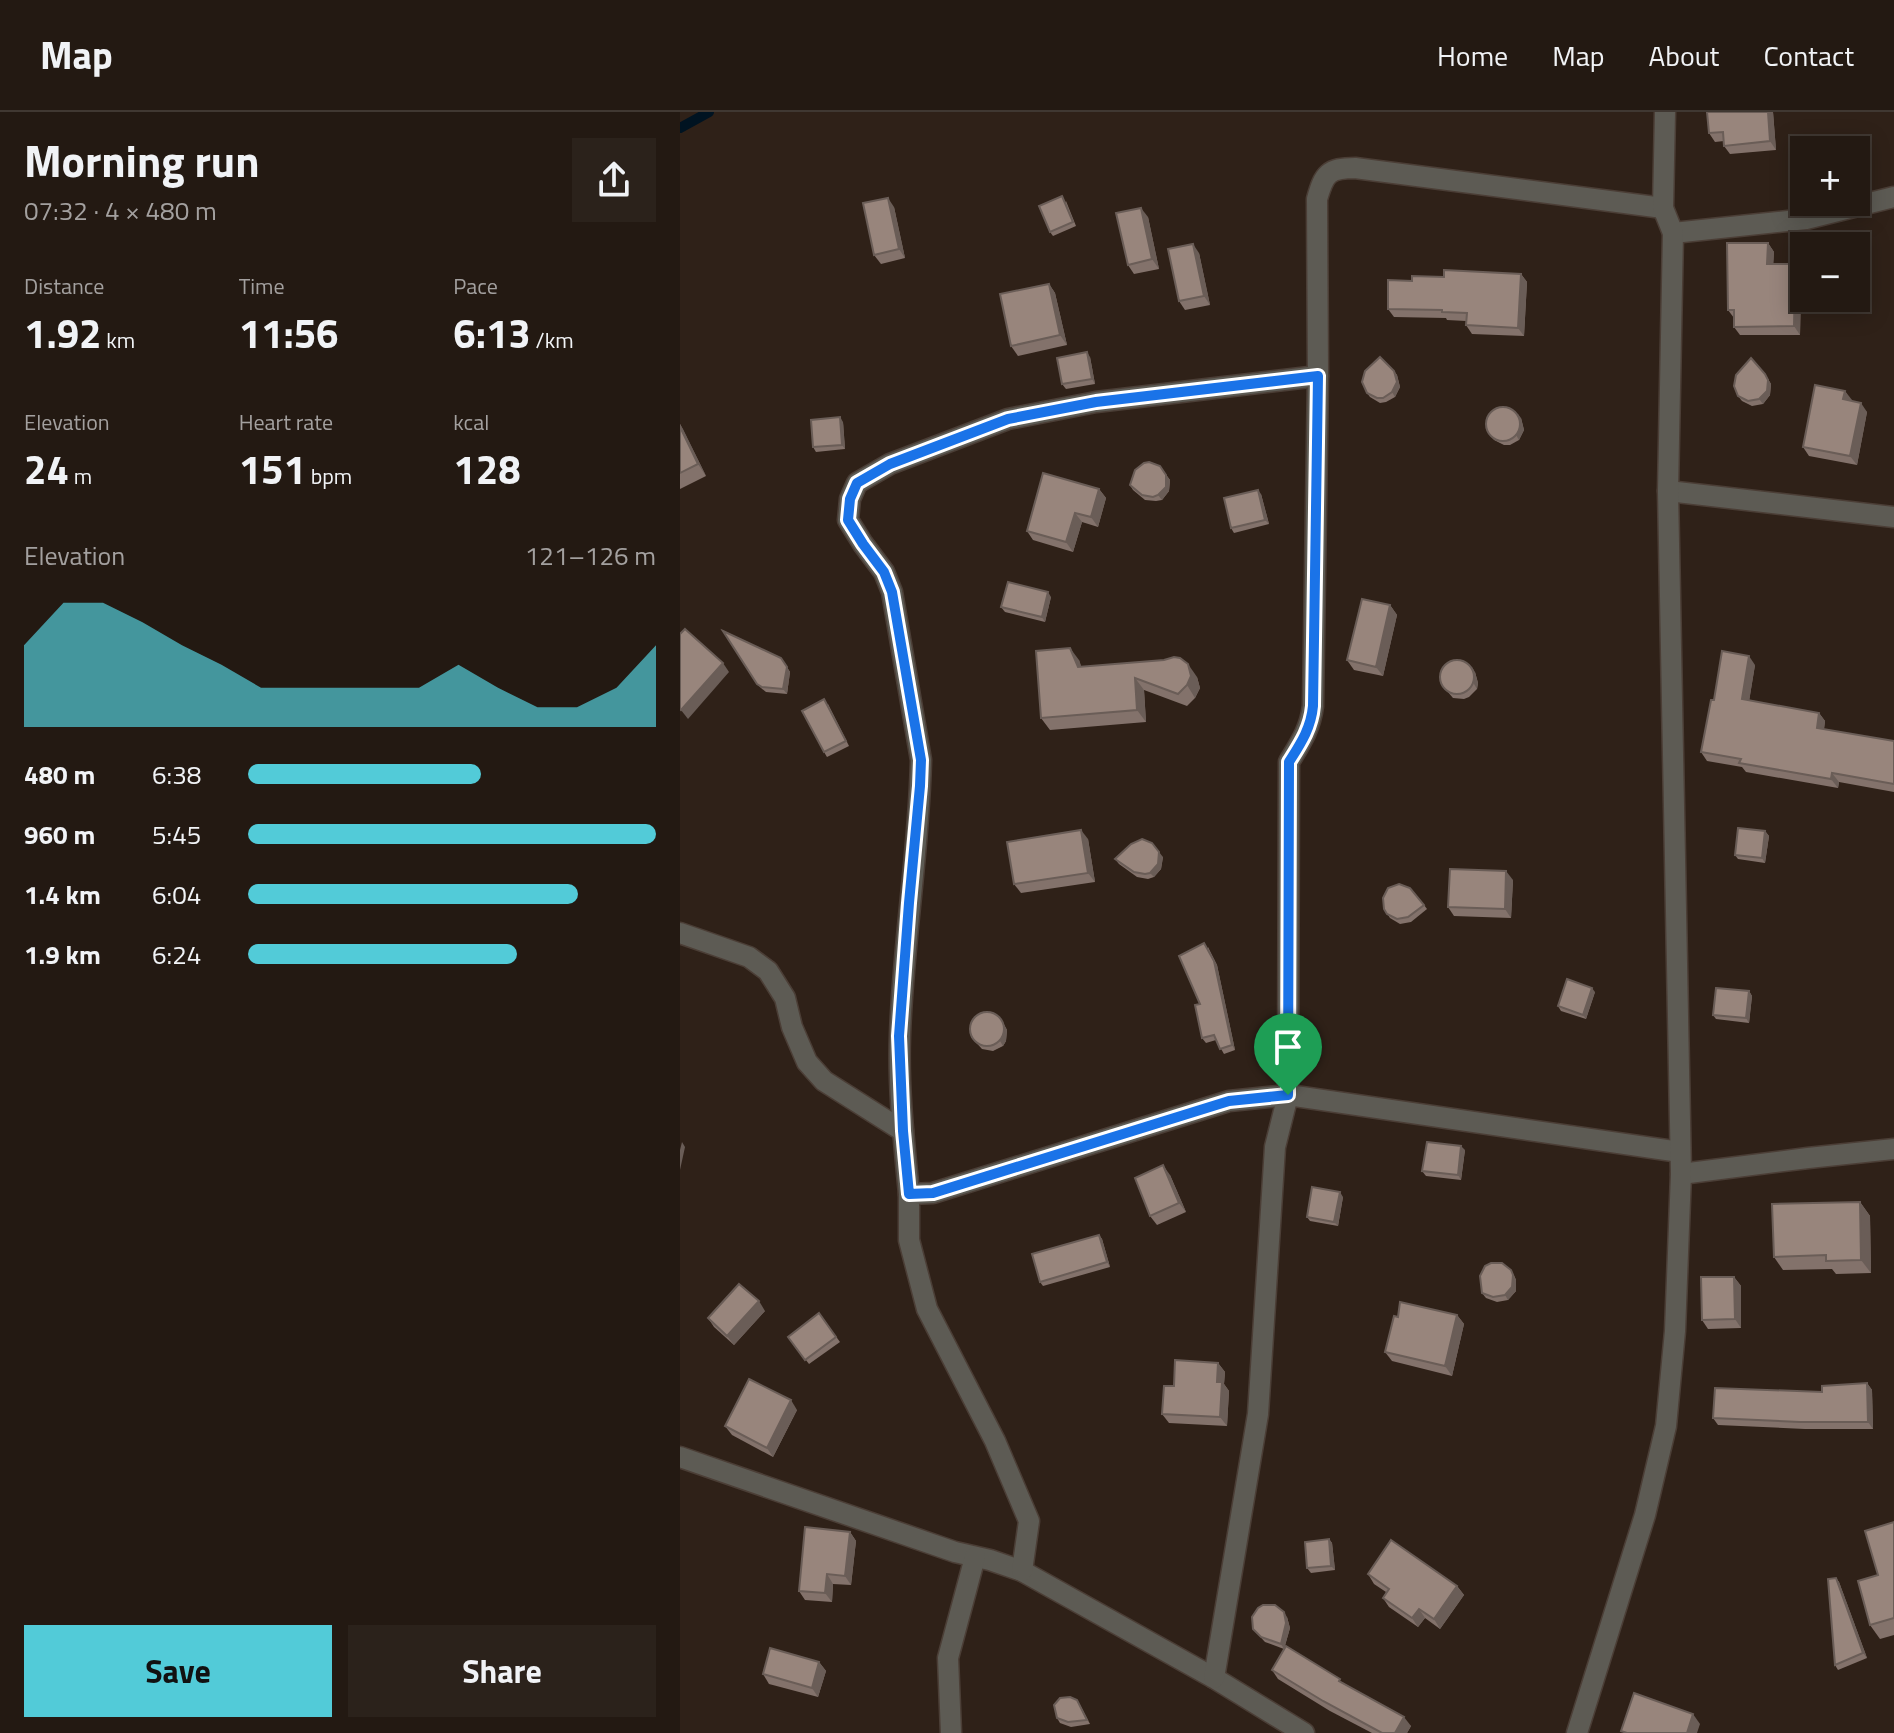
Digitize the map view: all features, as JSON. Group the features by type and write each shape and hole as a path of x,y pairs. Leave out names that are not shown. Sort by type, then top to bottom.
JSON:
{"street":[{"path":"1577,1733 1645,1515 1666,1426 1675,1331 1681,1174 1668,491 1673,233 1663,208 1665,112"},
{"path":"1214,1678 1258,1414 1275,1147 1288,1095 1289,762 1307,733 1313,706 1317,199 1321,185 1327,174 1338,168 1355,168 1663,208"},
{"path":"1673,233 1806,219 1894,197"},
{"path":"1022,1571 1029,1521 995,1441 927,1309 909,1240 899,1036 921,760 892,592 884,572 848,520 850,499 857,483 890,464 1008,419 1096,402 1318,376"},
{"path":"1668,491 1894,517"},
{"path":"680,933 749,957 768,971 785,998 792,1027 807,1062 824,1081 903,1131"},
{"path":"909,1194 933,1193 1229,1101 1288,1095 1680,1152"},
{"path":"1681,1174 1894,1149"},
{"path":"680,1457 1022,1571 1214,1678 1304,1733"},
{"path":"951,1733 948,1658 975,1557"}],"building":[{"path":"1707,112 1768,112 1770,141 1724,146 1723,132 1709,133"},
{"path":"1062,196 1073,222 1050,232 1039,206"},
{"path":"888,198 899,249 874,255 863,203"},
{"path":"1141,208 1152,259 1128,265 1116,213"},
{"path":"1727,243 1768,243 1767,264 1790,264 1790,312 1794,312 1794,326 1734,327 1734,310 1728,310"},
{"path":"1193,244 1204,296 1179,301 1168,249"},
{"path":"1444,270 1521,274 1518,328 1466,325 1467,313 1388,309 1388,280 1412,281 1412,276 1444,277"},
{"path":"1049,284 1060,335 1011,346 1000,294"},
{"path":"1087,352 1092,379 1062,384 1057,358"},
{"path":"1380,357 1394,371 1397,382 1392,392 1377,398 1367,393 1362,382 1365,371"},
{"path":"1751,358 1768,380 1767,391 1759,399 1748,401 1738,396 1734,386 1736,375"},
{"path":"1815,385 1845,391 1843,399 1861,403 1850,456 1803,447"},
{"path":"1503,407 1515,412 1520,424 1515,436 1503,441 1491,436 1486,424 1491,412"},
{"path":"840,417 842,445 813,447 811,420"},
{"path":"680,427 698,464 680,473"},
{"path":"1149,462 1160,466 1166,475 1166,487 1153,497 1142,495 1130,485 1135,470"},
{"path":"1043,473 1099,489 1091,517 1075,513 1066,542 1027,531"},
{"path":"1258,490 1265,520 1231,528 1224,498"},
{"path":"1008,582 1048,592 1042,617 1001,607"},
{"path":"1362,599 1390,605 1376,667 1347,660"},
{"path":"685,629 723,663 681,710 680,634"},
{"path":"723,631 781,658 787,667 783,689 757,684"},
{"path":"1070,648 1078,667 1174,657 1188,664 1191,676 1178,694 1135,678 1137,710 1041,718 1036,651"},
{"path":"1722,651 1749,656 1742,699 1819,713 1817,728 1894,741 1894,784 1832,773 1831,779 1739,763 1741,759 1701,752"},
{"path":"1457,660 1469,665 1474,677 1469,689 1457,694 1445,689 1440,677 1445,665"},
{"path":"824,699 846,741 824,752 802,711"},
{"path":"1738,828 1765,831 1762,858 1735,855"},
{"path":"1081,830 1088,873 1014,884 1007,842"},
{"path":"1142,839 1152,843 1159,852 1158,864 1145,874 1134,872 1115,859 1131,844"},
{"path":"1450,869 1506,871 1505,909 1448,907"},
{"path":"1399,884 1410,888 1424,905 1408,917 1397,919 1387,914 1383,898 1388,888"},
{"path":"1204,943 1214,961 1232,1045 1220,1049 1214,1035 1202,1038 1195,1005 1200,1004 1179,956"},
{"path":"1567,979 1592,988 1583,1015 1558,1006"},
{"path":"1716,988 1749,991 1746,1018 1713,1015"},
{"path":"987,1012 999,1017 1004,1029 999,1041 987,1046 975,1041 970,1029 975,1017"},
{"path":"1427,1142 1461,1146 1458,1175 1422,1171"},
{"path":"1163,1165 1179,1203 1150,1216 1135,1178"},
{"path":"1312,1187 1340,1192 1334,1222 1307,1217"},
{"path":"1860,1202 1861,1260 1826,1261 1826,1255 1774,1257 1772,1204"},
{"path":"1099,1235 1107,1262 1040,1282 1032,1254"},
{"path":"1502,1263 1511,1270 1512,1287 1505,1295 1493,1297 1482,1293 1480,1276 1485,1266"},
{"path":"1701,1277 1734,1277 1735,1319 1702,1320"},
{"path":"739,1284 759,1301 727,1336 708,1318"},
{"path":"1400,1302 1457,1315 1445,1366 1385,1352"},
{"path":"819,1313 836,1337 805,1360 788,1337"},
{"path":"1175,1360 1218,1363 1217,1382 1222,1382 1220,1417 1162,1414 1164,1386 1174,1386"},
{"path":"749,1379 791,1400 767,1448 725,1426"},
{"path":"1867,1383 1868,1422 1713,1418 1715,1388 1822,1392 1822,1386"},
{"path":"1894,1522 1894,1618 1870,1625 1858,1581 1878,1575 1865,1531"},
{"path":"805,1527 850,1532 845,1576 827,1574 825,1593 799,1591"},
{"path":"1329,1539 1331,1566 1307,1568 1305,1542"},
{"path":"1391,1540 1457,1586 1434,1619 1419,1609 1412,1618 1383,1598 1389,1589 1368,1574"},
{"path":"1836,1578 1863,1653 1835,1665 1828,1579"},
{"path":"1263,1605 1275,1605 1284,1612 1286,1623 1281,1644 1261,1637 1253,1629 1252,1617"},
{"path":"1286,1646 1339,1681 1404,1717 1395,1733 1382,1733 1272,1670"},
{"path":"770,1648 819,1662 812,1688 763,1674"},
{"path":"1634,1693 1693,1714 1687,1733 1621,1731"},
{"path":"1060,1698 1077,1700 1087,1720 1068,1722 1057,1718 1054,1705"}],"waterway":[{"path":"680,128 709,112"}],"route":[{"path":"1318,376 1313,706 1307,733 1289,762 1288,1095 1229,1101 933,1193 909,1194 899,1036 921,760 892,592 884,572 848,520 850,499 857,483 890,464 1008,419 1096,402 1318,376"}]}
